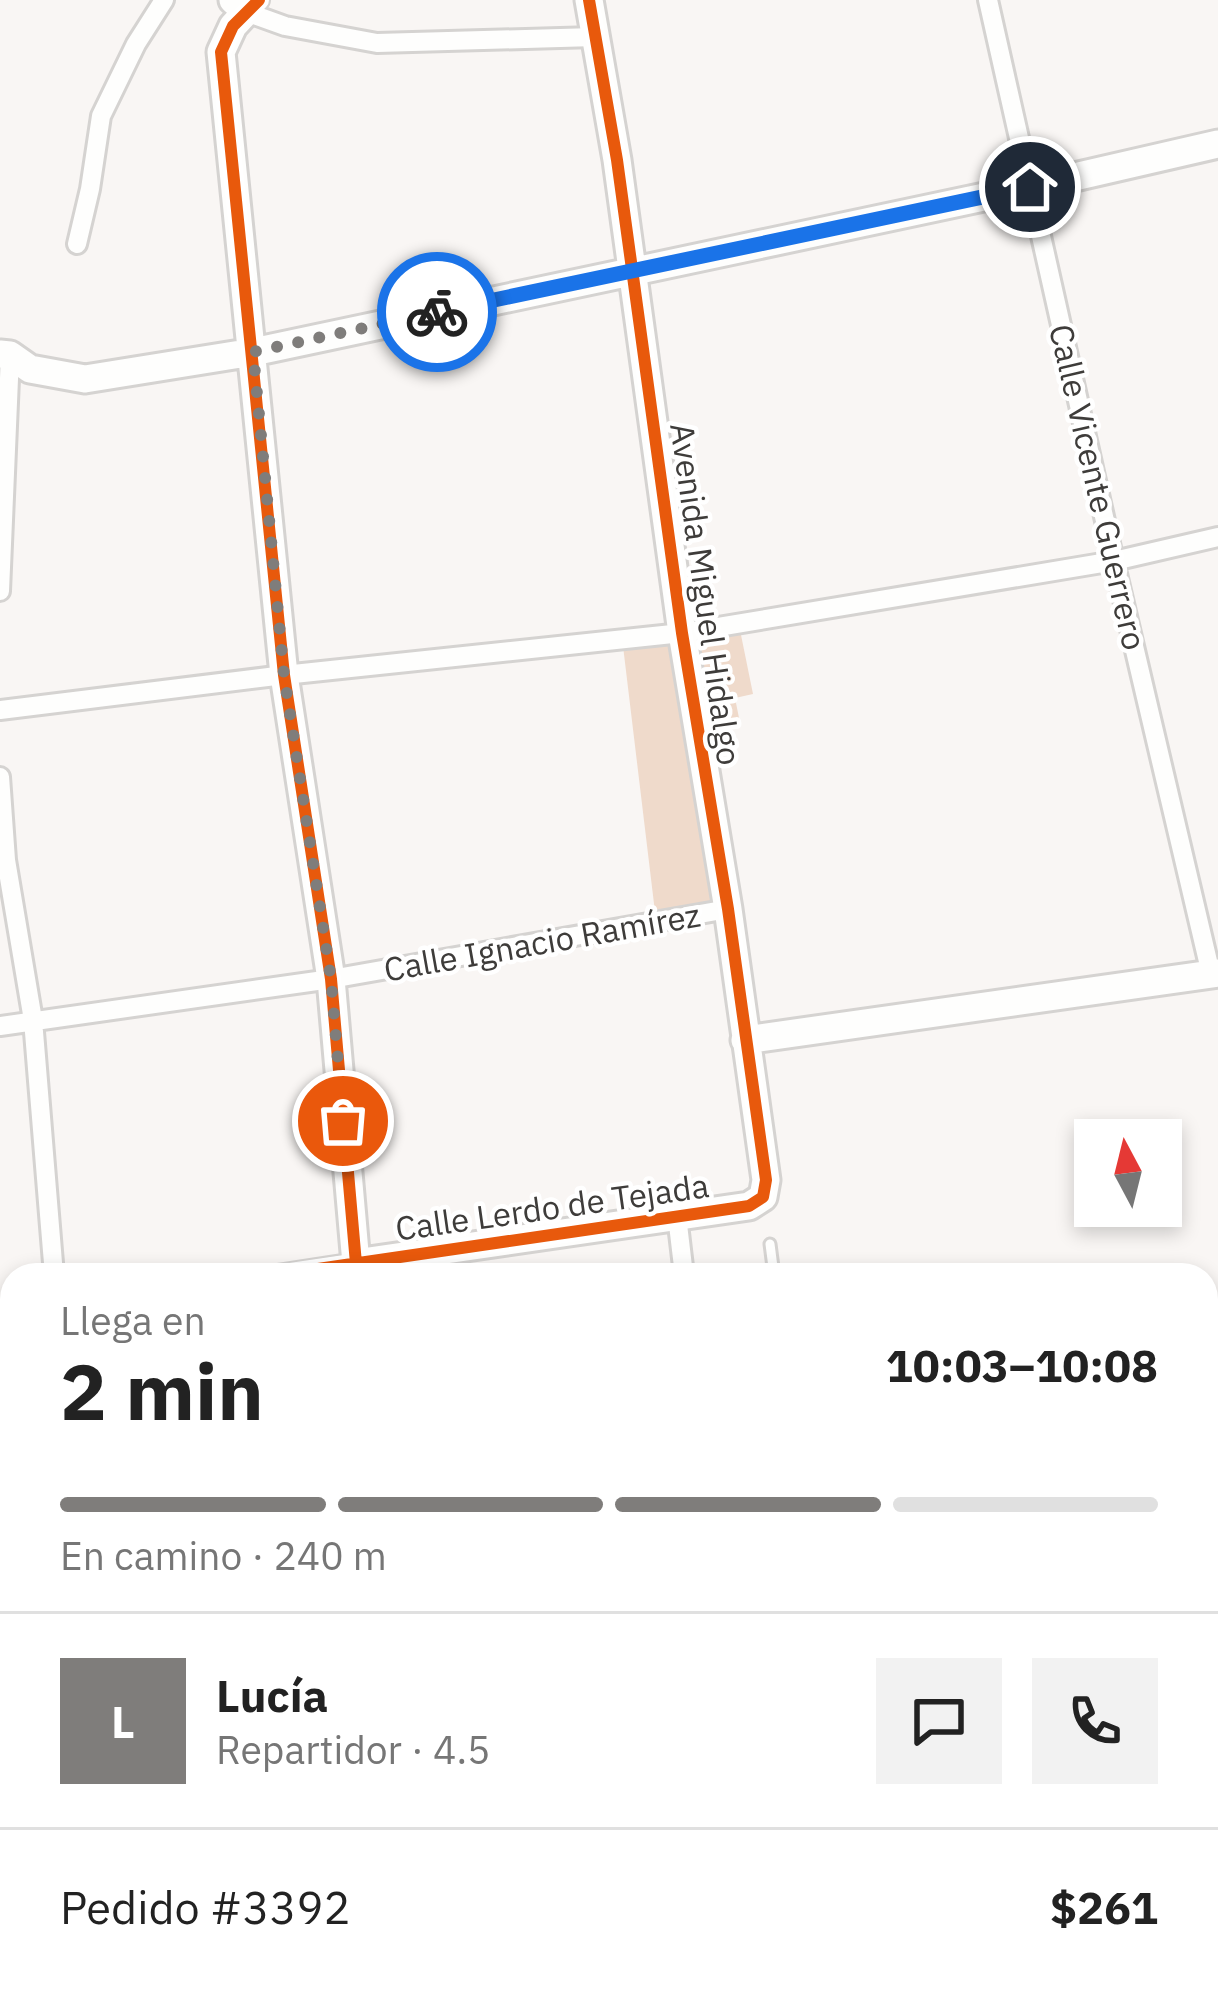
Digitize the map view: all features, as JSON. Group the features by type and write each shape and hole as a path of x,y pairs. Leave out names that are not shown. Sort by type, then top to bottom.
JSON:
{"street":[{"path":"77,244 101,116 136,44 164,0"},
{"name":"Avenida Miguel Hidalgo","path":"589,0 633,270 682,632 728,909 766,1180 763,1197"},
{"name":"Calle Vicente Guerrero","path":"988,0 1114,560 1214,974"},
{"path":"355,1263 331,979 284,675 221,52 246,4 285,26 377,43 595,37"},
{"path":"0,591 5,354 30,368 85,379 253,352 1218,144"},
{"path":"0,710 682,632 1114,560 1218,537"},
{"path":"0,777 6,860 33,1020 53,1263"},
{"name":"Calle Ignacio Ramírez","path":"0,1025 331,979 728,909"},
{"path":"745,1040 1214,974"},
{"name":"Calle Lerdo de Tejada","path":"392,1263 749,1206 763,1197"},
{"path":"676,1216 682,1263"}],"lane":[{"path":"770,1244 772,1263"}],"shaded area":[{"path":"740,630 753,694 735,698 739,718 698,729 687,638"},
{"path":"676,638 715,903 655,912 623,646"}],"cycle path":[{"path":"259,0 233,26 221,52 284,675 331,979 356,1263"},
{"path":"359,1263 749,1206 763,1197 766,1180 728,909 682,633 617,160 589,0"}],"way so far":[{"path":"343,1121 331,979 284,675 253,352 437,312"}],"route":[{"path":"437,312 1030,187"}]}
